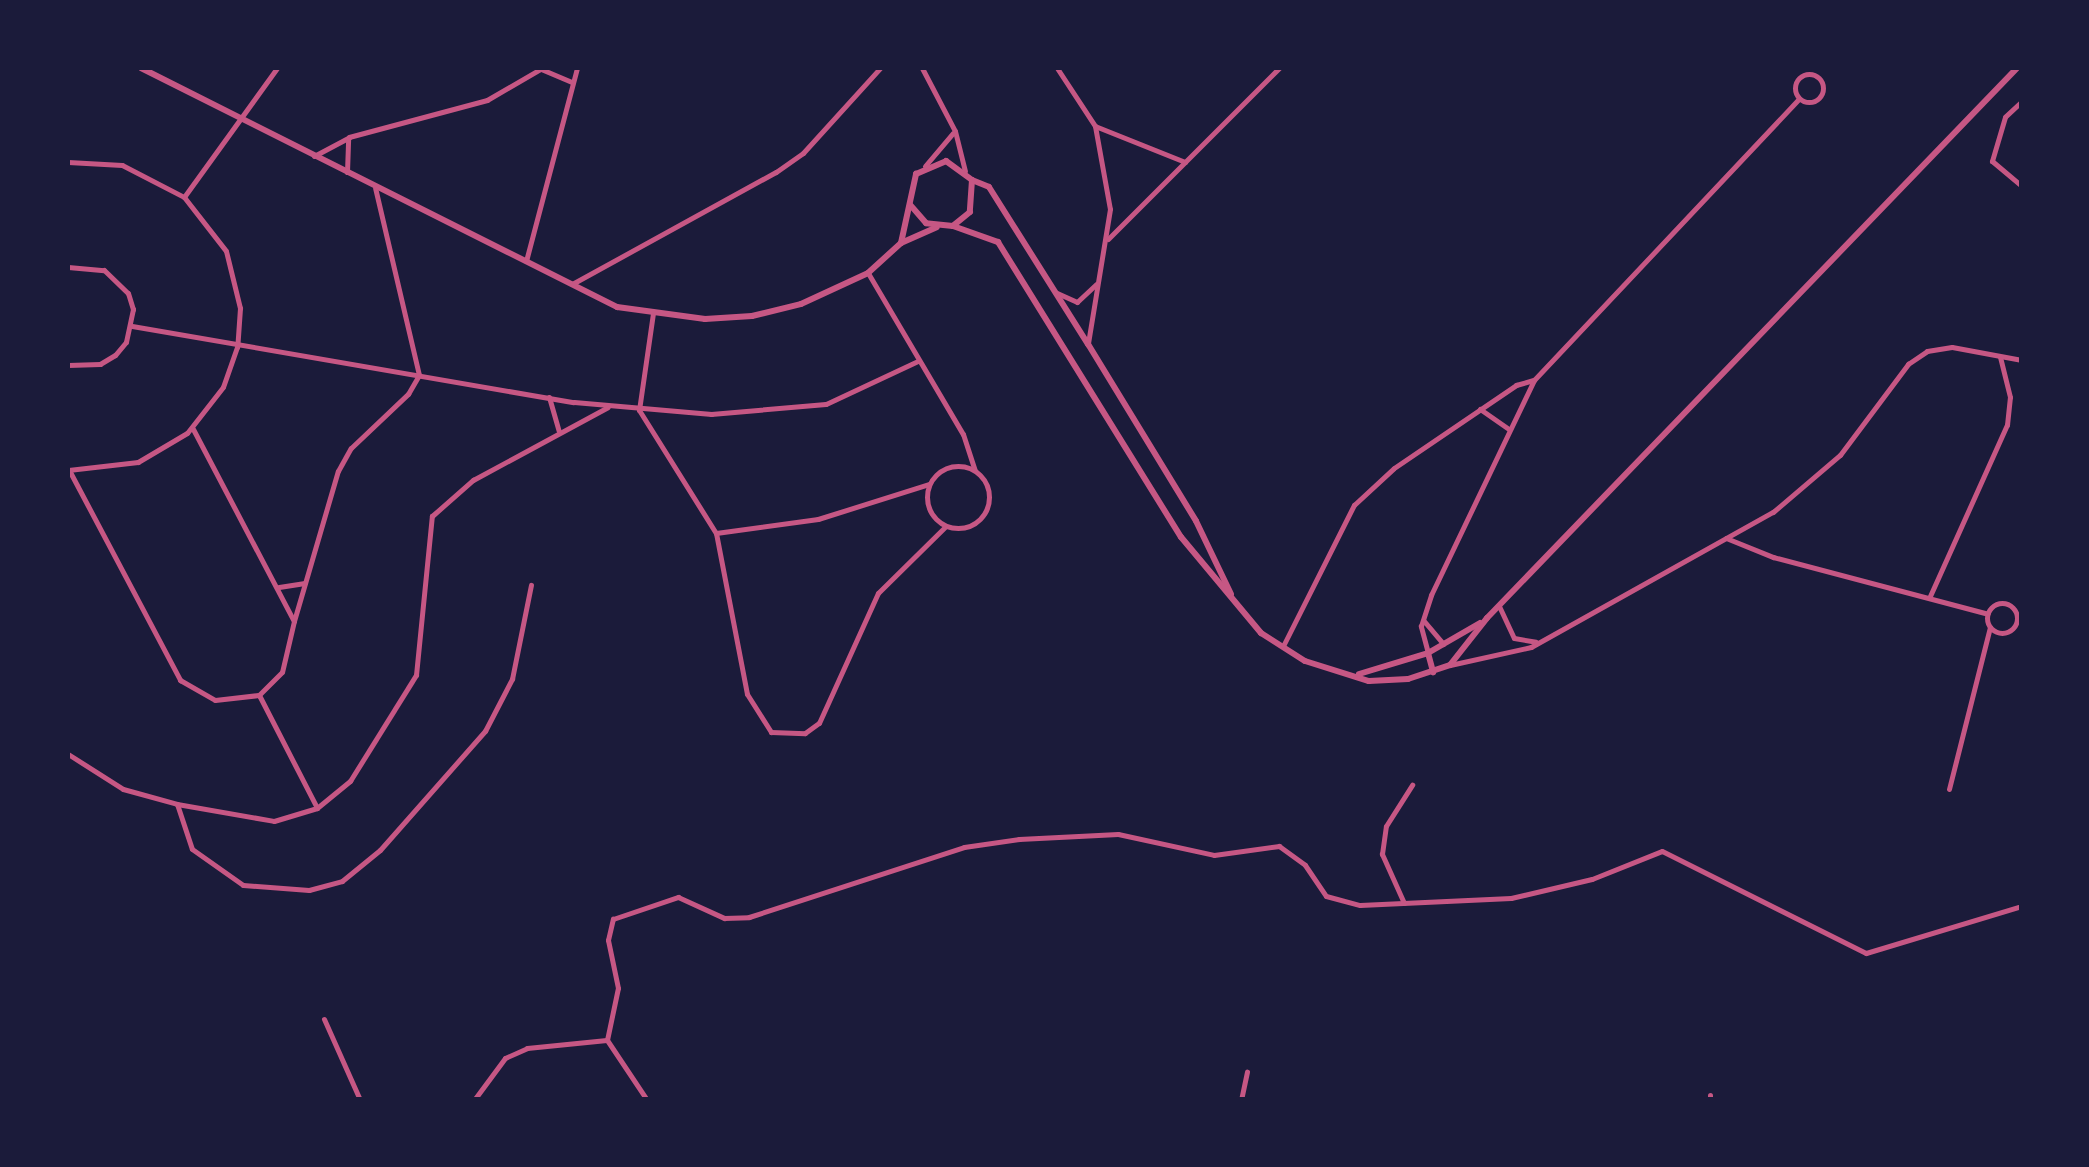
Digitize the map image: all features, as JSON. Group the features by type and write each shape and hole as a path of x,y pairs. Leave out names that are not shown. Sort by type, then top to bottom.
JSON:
{"street":[{"path":"141,68 617,307 653,313 752,316 801,304 868,274 901,243 936,227 953,226 998,242 1181,537 1233,600 1282,648 1385,682 1508,654 1538,643 1751,525 1813,483 1919,356 1952,347 2022,360"},
{"path":"184,197 277,68"},
{"path":"312,157 349,137 487,100 541,68 572,82"},
{"path":"525,264 577,68"},
{"path":"570,286 790,163 880,68"},
{"path":"922,68 955,131 965,171 972,180 989,187 1088,344 1196,522 1233,600"},
{"path":"1056,68 1096,126 1110,209 1088,344"},
{"path":"1106,241 1278,68"},
{"path":"1450,665 1487,618 2017,68"},
{"path":"1433,672 1423,618 1534,380 1799,99 1819,98 1818,78 1798,78 1799,99"},
{"path":"2022,102 2005,117 1992,161 2022,186"},
{"path":"1096,126 1185,162"},
{"path":"901,243 911,206 910,184 955,131"},
{"path":"348,175 349,137"},
{"path":"68,162 122,165 184,197 209,223 236,277 237,348 223,388 192,428 138,462 68,470 180,680 215,700 259,695 282,672 338,471 418,375"},
{"path":"924,166 946,162 965,171"},
{"path":"953,226 970,212 972,180"},
{"path":"375,188 418,375"},
{"path":"911,206 936,227"},
{"path":"68,267 88,265 118,280 128,293 132,326 126,342 100,364 68,365"},
{"path":"653,313 638,410 716,533 747,694 756,718 785,735 819,723 878,593 946,526 976,523 988,506 988,486 975,470 964,434 868,274"},
{"path":"1054,290 1077,302 1098,282"},
{"path":"132,326 237,348 638,410 790,410 860,391 918,361"},
{"path":"1930,596 2007,425 2010,397 2000,356"},
{"path":"1282,648 1354,505 1394,468 1480,409 1534,380"},
{"path":"548,396 559,433"},
{"path":"68,754 124,789 177,804 274,821 317,808 350,781 408,692 419,658 424,543 432,516 447,497 608,407"},
{"path":"1480,409 1509,428"},
{"path":"192,428 294,622"},
{"path":"716,533 818,518 929,484 954,466 975,470"},
{"path":"929,484 927,505 946,526"},
{"path":"1726,538 1773,557 1988,614"},
{"path":"278,587 306,584"},
{"path":"177,804 192,849 243,885 309,890 342,881 380,850 485,731 512,679 530,585"},
{"path":"1988,614 2002,603 2016,614 2011,630 1990,628"},
{"path":"1499,606 1514,638 1508,654"},
{"path":"1949,789 1990,628 1988,614"},
{"path":"1423,618 1443,644 1450,665"},
{"path":"1358,674 1428,653 1487,618"},
{"path":"1514,638 1538,643"},
{"path":"259,695 317,808"},
{"path":"1404,903 1382,854 1386,826 1412,785"},
{"path":"647,1100 607,1040 618,988 608,940 613,919 678,898 724,918 749,918 964,847 1070,834 1133,836 1214,855 1279,846 1294,852 1334,901 1404,903 1512,898 1592,880 1662,851 1866,953 2022,906"},
{"path":"324,1019 360,1100"},
{"path":"474,1100 505,1058 528,1048 607,1040"},
{"path":"1241,1100 1248,1072"}]}
